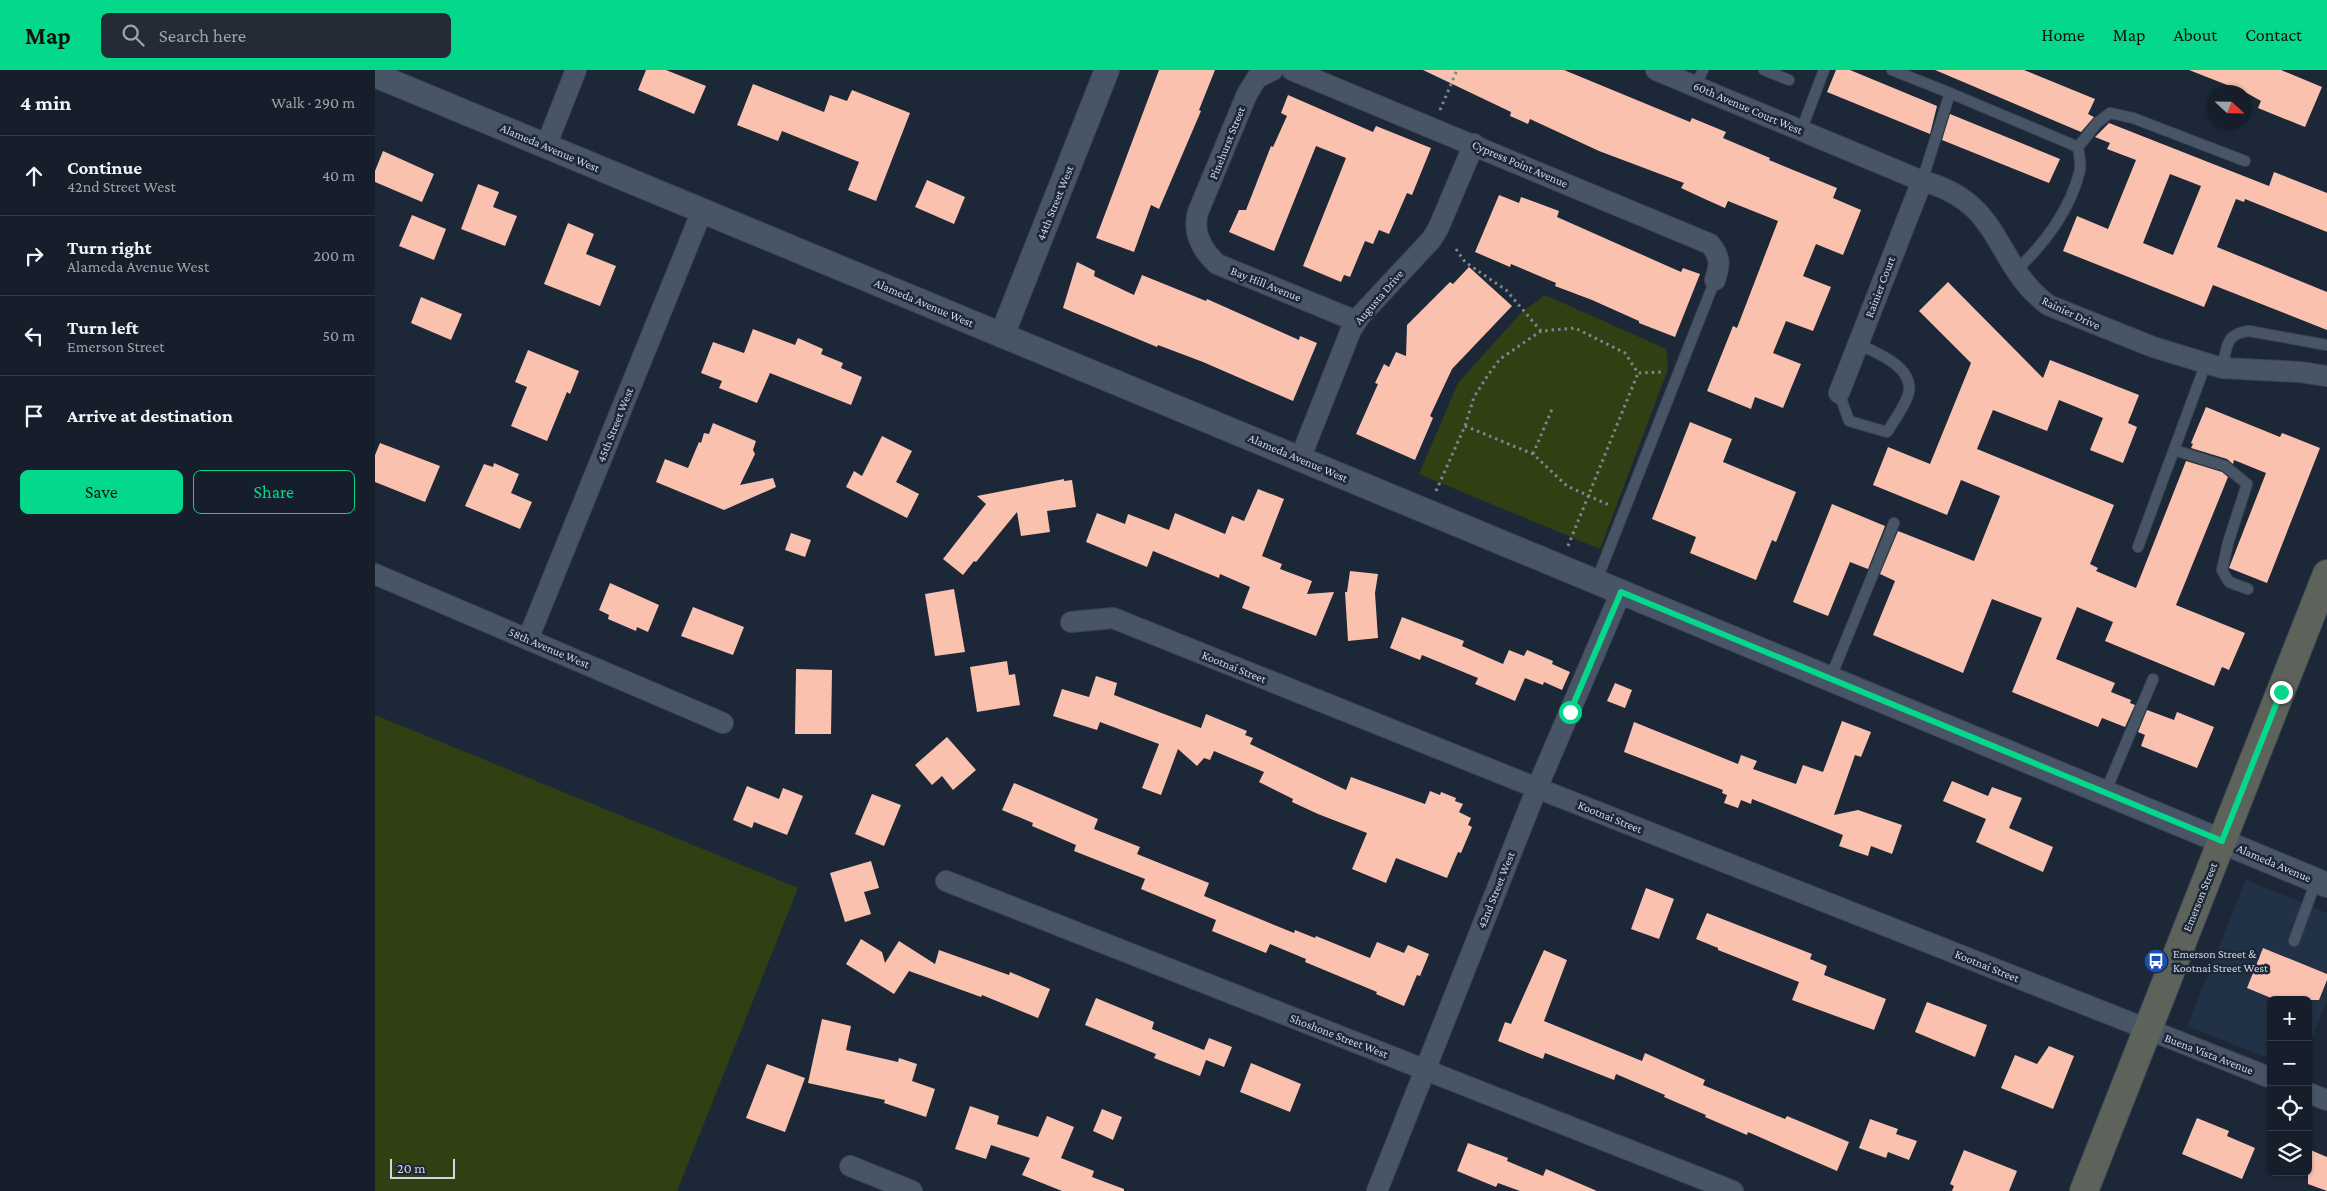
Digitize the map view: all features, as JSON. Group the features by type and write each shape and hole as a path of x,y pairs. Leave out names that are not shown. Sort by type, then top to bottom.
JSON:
{"main road":[{"name":"Emerson Street","path":"2084,1191 2327,574"}],"street":[{"path":"546,146 576,70"},
{"name":"44th Street West","path":"1002,335 1107,70"},
{"name":"Pinehurst Street","path":"1197,227 1198,212 1247,94 1257,78 1273,70"},
{"name":"Cypress Point Avenue","path":"1292,70 1474,144 1710,244 1719,257 1720,266 1715,280"},
{"name":"60th Avenue Court West","path":"1657,70 1699,78 1806,133"},
{"name":"Alameda Avenue West","path":"375,75 2222,841"},
{"name":"Rainier Drive","path":"1806,133 1922,181 1949,190 1974,207 1986,219 2033,294 2048,305 2153,347 2214,365 2327,376"},
{"name":"Augusta Drive","path":"1300,459 1356,321 1431,240 1438,229 1474,144"},
{"name":"Rainier Court","path":"1839,393 1922,181"},
{"name":"45th Street West","path":"528,639 702,211"},
{"name":"Bay Hill Avenue","path":"1197,227 1198,238 1203,248 1217,264 1356,321"},
{"name":"58th Avenue West","path":"375,574 723,723"},
{"name":"42nd Street West","path":"1377,1191 1537,788 1621,592"},
{"name":"Kootnai Street","path":"1071,622 1113,618 2147,1030"},
{"name":"Alameda Avenue","path":"2222,841 2321,883"},
{"name":"Shoshone Street West","path":"946,881 1733,1191"},
{"name":"Buena Vista Avenue","path":"2147,1030 2267,1076"},
{"path":"2312,1094 2327,1100"},
{"path":"850,1166 912,1191"}],"lane":[{"path":"1764,70 1789,80"},
{"path":"1806,133 1824,70"},
{"path":"1893,70 2078,147"},
{"path":"1922,181 1950,93"},
{"path":"2017,269 2034,254 2061,216 2080,169 2078,147 2097,124 2110,113 2133,118 2245,161"},
{"path":"1596,582 1715,280"},
{"path":"2138,548 2174,450 2214,365 2230,337 2237,332 2249,331 2327,345"},
{"path":"1839,393 1849,421 1887,432 1908,396 1907,378 1892,360 1858,344"},
{"path":"2174,450 2225,466 2247,484 2228,543 2222,570 2229,582 2248,589"},
{"path":"1830,679 1894,522"},
{"path":"2105,793 2153,679"},
{"path":"2294,941 2321,883"}],"path":[{"path":"1440,110 1457,70"},
{"path":"1456,249 1465,262 1506,290 1541,331"},
{"path":"1427,512 1465,426 1474,397 1487,374 1500,359 1541,331 1575,328 1625,354 1638,372"},
{"path":"1638,372 1668,372"},
{"path":"1560,567 1638,372"},
{"path":"1533,454 1553,409"},
{"path":"1465,426 1533,454 1567,486 1624,512"}],"shaded area":[{"path":"2246,880 2327,913 2327,1001 2312,1037 2312,996 2267,996 2267,1057 2187,1026"}],"green space":[{"path":"1545,295 1666,349 1668,369 1600,549 1419,474 1458,383 1520,314"},
{"path":"375,715 798,888 677,1191 375,1191"}],"building":[{"path":"646,70 666,70 706,86 694,114 638,90"},
{"path":"1159,70 1215,70 1199,110 1201,111 1159,209 1151,205 1134,252 1096,238"},
{"path":"1423,70 1564,70 1690,122 1692,118 1726,132 1723,138 1770,158 1769,160 1837,188 1833,198 1861,210 1843,255 1816,244 1803,276 1831,287 1813,331 1786,321 1773,353 1801,364 1783,408 1755,397 1751,409 1707,391 1733,326 1737,328 1778,221 1728,201 1725,208 1681,188 1684,183 1599,151 1530,119 1528,124 1510,116 1511,112"},
{"path":"1836,70 1850,70 1937,106 1930,134 1827,92"},
{"path":"1935,70 2024,70 2095,99 2088,114 2094,117 2081,132"},
{"path":"2189,70 2281,70 2322,87 2305,127 2258,108 2261,101 2252,96 2252,85 2227,85"},
{"path":"753,84 824,112 830,95 847,101 852,90 910,113 876,201 848,190 859,162 782,131 778,141 737,125"},
{"path":"1288,95 1373,132 1376,126 1431,148 1412,195 1407,193 1389,234 1379,230 1373,244 1365,241 1350,277 1344,275 1341,282 1303,266 1346,158 1316,146 1274,251 1229,232 1239,210 1246,210 1271,146 1273,147 1287,116 1281,113"},
{"path":"1950,114 2060,159 2049,183 1942,140"},
{"path":"2109,123 2269,186 2274,172 2327,193 2327,232 2245,199 2244,202 2236,199 2217,247 2327,292 2327,330 2213,285 2204,307 2063,251 2077,216 2108,229 2136,160 2107,149 2110,143 2095,137","holes":["2170,174 2201,186 2173,255 2143,243"]},
{"path":"383,151 434,174 422,202 375,182 375,171"},
{"path":"927,180 965,197 954,224 915,207"},
{"path":"478,184 499,192 493,207 517,216 505,246 461,229"},
{"path":"1499,195 1519,203 1521,197 1559,211 1557,217 1681,272 1683,268 1700,274 1675,337 1639,323 1639,321 1592,300 1555,286 1556,283 1511,264 1510,267 1475,252"},
{"path":"412,215 446,229 434,260 399,246"},
{"path":"568,223 594,234 586,254 616,266 600,306 544,284"},
{"path":"1077,262 1095,271 1094,276 1134,295 1142,275 1206,301 1207,299 1299,340 1300,336 1317,343 1293,401 1203,362 1158,345 1157,347 1063,308"},
{"path":"1469,267 1512,306 1452,369 1430,416 1433,418 1415,460 1356,434 1378,384 1375,383 1384,364 1389,367 1396,352 1406,356 1407,325 1450,282 1453,284"},
{"path":"1948,282 2043,378 2050,360 2139,395 2128,423 2137,427 2123,463 2090,450 2103,418 2059,400 2047,431 1993,410 1977,449 2114,505 2090,564 2098,568 2096,571 2136,588 2186,461 2222,472 2228,477 2176,605 2245,633 2229,670 2222,667 2214,686 2105,641 2113,622 2077,607 2056,659 2115,683 2111,692 2131,700 2130,703 2135,705 2125,727 2102,718 2098,727 2012,692 2042,618 1992,599 1963,673 1873,635 1895,581 1880,574 1898,531 1974,561 2000,496 1961,480 1947,515 1873,485 1888,447 1930,464 1971,363 1919,311"},
{"path":"421,297 462,314 451,340 411,323"},
{"path":"753,329 795,345 798,338 823,349 821,354 843,363 841,368 862,377 851,405 770,373 757,403 719,388 722,381 701,373 713,342 744,353"},
{"path":"528,350 579,371 570,394 567,392 547,441 511,426 527,387 515,382"},
{"path":"2206,407 2280,437 2282,433 2320,448 2267,583 2229,568 2266,473 2234,460 2233,464 2227,459 2191,448 2193,444 2191,443"},
{"path":"1690,422 1732,439 1723,462 1796,492 1776,542 1772,540 1756,580 1690,553 1696,537 1652,519"},
{"path":"713,423 756,441 753,450 755,454 740,485 773,478 776,487 724,510 656,482 665,459 688,468 704,433 709,434"},
{"path":"882,436 912,451 896,482 919,494 907,518 846,487 854,471 862,476"},
{"path":"380,443 440,466 425,502 375,482 375,455"},
{"path":"494,463 519,474 511,493 532,502 520,529 465,506 484,464 493,467"},
{"path":"1064,479 1064,481 1072,480 1076,507 1047,511 1050,532 1021,536 1017,512 963,575 943,559 986,504 977,496"},
{"path":"1258,489 1284,499 1262,556 1282,564 1280,569 1312,581 1307,594 1334,592 1316,636 1242,608 1250,587 1220,574 1219,578 1153,551 1147,567 1086,542 1097,513 1125,524 1128,514 1169,530 1175,513 1225,534 1232,516 1244,521"},
{"path":"1832,504 1885,526 1868,569 1850,562 1828,616 1793,602"},
{"path":"791,533 811,540 805,557 785,550"},
{"path":"1350,571 1378,574 1375,593 1378,638 1348,641 1345,592 1347,592"},
{"path":"610,583 659,605 648,632 637,627 636,631 608,619 609,615 599,610"},
{"path":"954,589 965,652 935,656 925,594"},
{"path":"693,607 744,627 733,655 681,636"},
{"path":"1402,617 1464,641 1462,646 1503,664 1509,650 1524,656 1527,650 1553,661 1552,664 1570,672 1562,690 1544,682 1543,685 1525,678 1515,701 1475,684 1478,678 1422,655 1420,660 1390,648"},
{"path":"1007,661 1009,675 1015,674 1020,705 977,712 970,667"},
{"path":"796,669 832,670 831,734 795,734"},
{"path":"1096,676 1117,683 1114,695 1201,728 1206,714 1247,731 1245,735 1253,738 1250,744 1346,790 1351,777 1425,804 1430,791 1440,795 1441,792 1456,798 1455,801 1463,804 1459,812 1471,818 1468,825 1472,827 1461,853 1458,852 1447,878 1396,858 1386,883 1352,869 1367,833 1292,802 1293,799 1259,782 1264,772 1214,751 1210,760 1204,758 1197,766 1178,749 1161,795 1142,788 1159,744 1100,722 1097,730 1053,716 1062,689 1089,697"},
{"path":"1615,683 1632,690 1625,708 1607,701"},
{"path":"2147,710 2174,720 2177,712 2214,727 2197,768 2141,746 2145,735 2138,732"},
{"path":"1842,721 1871,732 1861,757 1855,755 1834,815 1858,810 1902,825 1892,854 1871,846 1868,856 1839,846 1843,835 1752,799 1751,804 1741,800 1738,808 1724,803 1727,795 1722,793 1723,790 1624,752 1634,722 1738,764 1741,755 1757,761 1753,769 1796,784 1803,765 1823,772"},
{"path":"947,737 976,770 953,790 942,776 932,785 915,765"},
{"path":"1952,781 1988,796 1992,787 2022,798 2009,828 2053,847 2043,872 1976,842 1986,819 1943,801"},
{"path":"1014,783 1098,819 1094,829 1140,847 1137,854 1209,883 1204,896 1294,933 1295,930 1315,938 1316,936 1370,958 1377,942 1404,953 1408,945 1429,954 1420,976 1417,975 1404,1006 1376,994 1377,992 1305,962 1306,959 1270,944 1266,953 1212,931 1216,920 1141,889 1145,879 1074,851 1076,845 1032,826 1033,823 1002,810"},
{"path":"747,786 779,799 783,788 803,796 787,835 754,822 752,828 733,820"},
{"path":"872,794 901,805 884,846 855,834"},
{"path":"871,861 879,888 864,892 871,914 845,922 830,873"},
{"path":"1646,888 1674,899 1659,939 1631,929"},
{"path":"1707,913 1812,954 1810,959 1827,966 1824,975 1886,999 1874,1030 1792,1000 1799,982 1718,950 1718,948 1696,939"},
{"path":"861,939 882,952 885,963 899,941 935,964 939,950 1009,975 1010,972 1050,989 1038,1018 982,995 981,997 909,971 894,994 846,964"},
{"path":"2263,948 2327,974 2327,980 2319,1000 2312,1000 2312,996 2267,996 2247,988"},
{"path":"1544,950 1567,960 1544,1021 1642,1061 1645,1053 1705,1080 1703,1085 1785,1119 1787,1116 1849,1142 1837,1171 1748,1132 1747,1135 1705,1117 1706,1115 1664,1097 1665,1095 1616,1074 1614,1080 1545,1053 1543,1059 1498,1041 1505,1022 1511,1024"},
{"path":"1096,998 1154,1022 1152,1029 1204,1050 1209,1038 1232,1047 1224,1067 1206,1060 1200,1076 1154,1058 1156,1054 1085,1025"},
{"path":"1927,1002 1987,1025 1975,1057 1915,1032"},
{"path":"822,1019 851,1026 846,1050 898,1062 899,1058 917,1064 912,1081 935,1089 926,1117 884,1103 885,1100 808,1083"},
{"path":"2049,1046 2074,1056 2053,1109 2001,1088 2015,1055 2037,1064"},
{"path":"1251,1063 1301,1084 1290,1112 1240,1092"},
{"path":"767,1064 805,1078 785,1132 746,1118"},
{"path":"970,1106 999,1116 997,1124 1038,1137 1047,1116 1074,1127 1061,1158 1094,1171 1092,1177 1124,1189 1124,1191 1062,1191 1022,1175 1030,1158 991,1145 986,1159 955,1149"},
{"path":"1102,1109 1122,1117 1113,1140 1093,1131"},
{"path":"2197,1118 2229,1131 2227,1136 2255,1148 2242,1179 2182,1154"},
{"path":"1870,1119 1898,1129 1896,1134 1917,1141 1909,1160 1888,1152 1886,1158 1859,1148"},
{"path":"1468,1143 1508,1158 1507,1161 1543,1176 1546,1169 1597,1191 1520,1191 1498,1183 1496,1187 1457,1171"},
{"path":"1964,1150 2017,1171 2009,1191 1952,1191 1954,1186 1950,1184"},
{"path":"2312,1151 2327,1157 2327,1191 2308,1184 2308,1176 2312,1176"}],"place":[{"name":"Emerson Street & Kootnai Street West","path":"2156,961"}],"route":[{"path":"1570,712 1621,592 2222,841 2281,692"}]}
